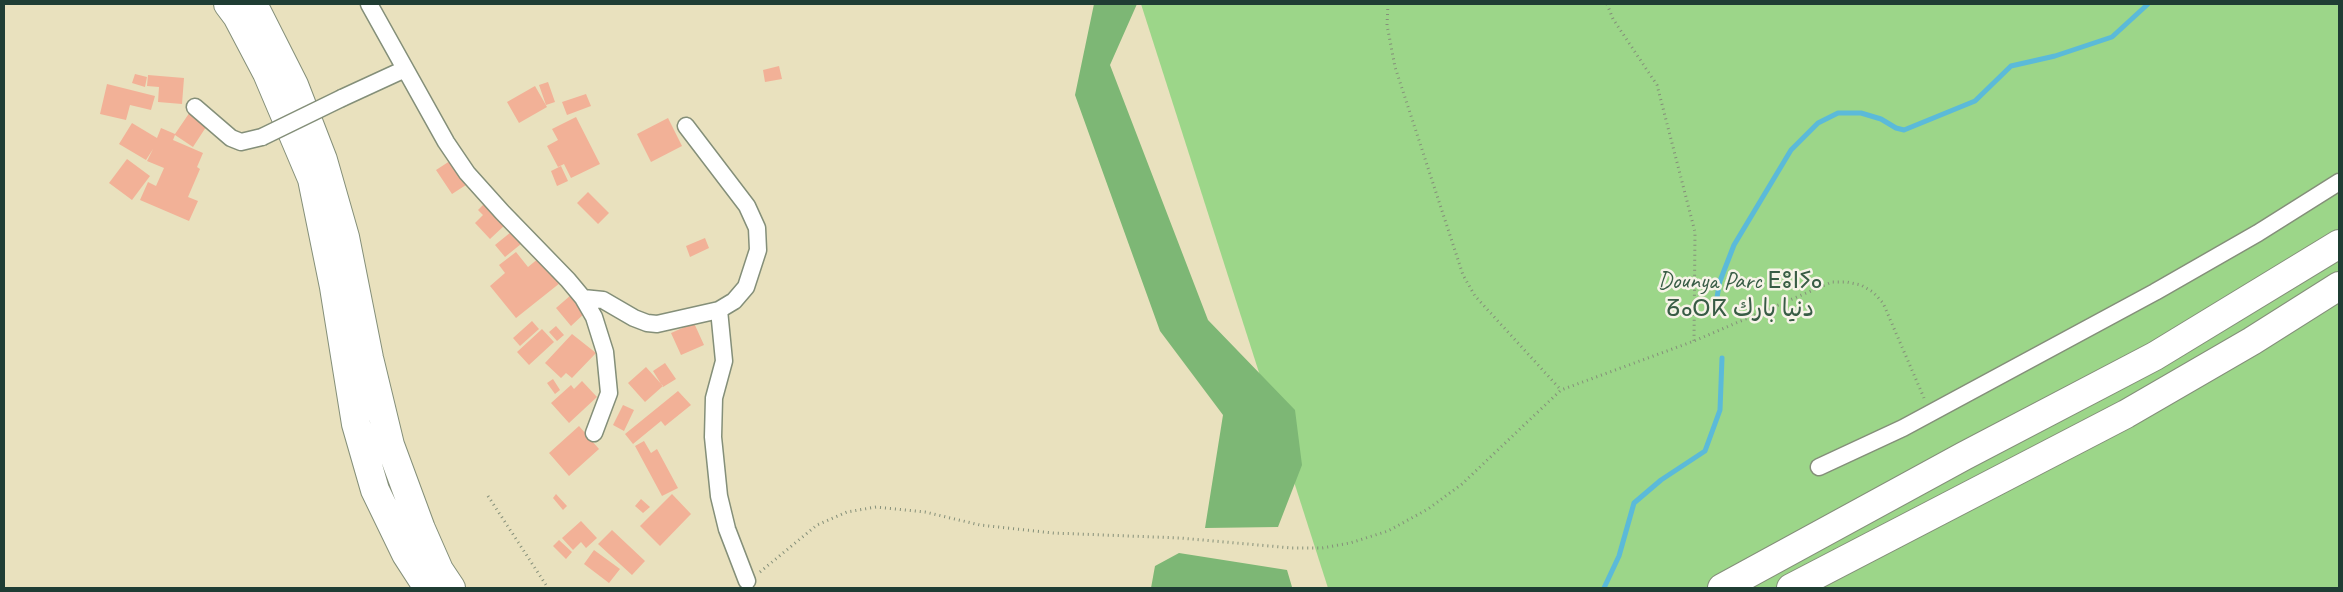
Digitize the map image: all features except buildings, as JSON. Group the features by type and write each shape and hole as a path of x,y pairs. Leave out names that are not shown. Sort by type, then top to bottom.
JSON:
{"highway":[{"path":"228,4 237,16 267,73 312,179 334,287 356,424 375,490 406,554 428,588"},
{"path":"253,4 291,78 323,160 345,237 368,358 390,445 421,529 439,570 450,588"},
{"path":"1722,588 1964,456 2155,356 2339,244"},
{"path":"1791,588 2134,409 2252,341 2339,286"}],"street":[{"path":"368,4 446,142 467,173 583,298 600,332 608,372 609,393 594,433"},
{"path":"195,107 231,138 241,142 262,137 406,69"},
{"path":"583,298 604,300 647,323 669,323 719,310 734,301 746,287 758,250 757,228 748,206 686,126"},
{"path":"1819,467 1875,442 2207,263 2339,182"},
{"path":"719,310 724,361 714,398 713,437 719,496 726,529 747,581"}],"path":[{"path":"1388,4 1387,25 1395,67 1463,275 1475,296 1561,390"},
{"path":"1607,4 1613,20 1657,85 1695,232 1694,341"},
{"path":"747,581 789,550 817,525 847,512 876,507 925,512 980,525 1053,533 1180,538 1292,548 1322,548 1350,543 1388,531 1428,509 1462,484 1561,390 1694,341 1832,282 1847,282 1861,285 1873,292 1883,303 1930,413"},
{"path":"488,496 548,588"}],"green space":[{"path":"1094,4 1137,4 1110,65 1208,320 1295,410 1302,465 1278,527 1205,528 1223,415 1160,331 1075,95"},
{"name":"Dounya Parc ⴹⵓⵏⵢⴰ ⵒⴰⵔⴽ دنيا بارك","path":"1141,4 2339,4 2339,588 1328,588"},
{"path":"1179,553 1287,570 1292,587 1151,588 1155,566"}],"waterway":[{"path":"1715,308 1720,281 1734,245 1791,150 1818,123 1838,113 1861,113 1881,119 1896,128 1904,130 1975,101 2011,66 2055,56 2112,37 2148,4"},
{"path":"1604,588 1619,556 1634,503 1661,480 1705,451 1720,410 1722,358"}]}
